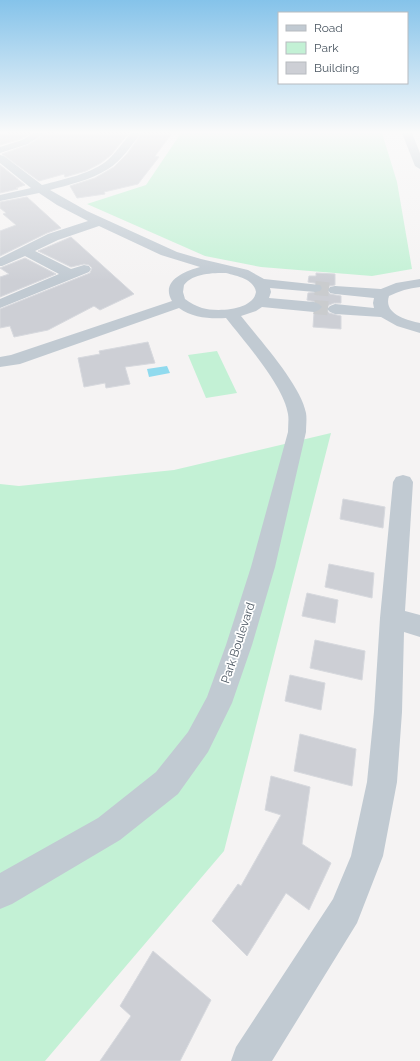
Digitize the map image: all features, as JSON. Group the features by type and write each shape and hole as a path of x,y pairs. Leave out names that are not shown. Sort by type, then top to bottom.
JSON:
{"street":[{"path":"32,183 40,189 99,222 157,248 179,257 252,276 264,289 263,296 252,308 232,314 204,313 189,308 181,303 176,294 178,284 178,266 174,258 157,248"},
{"path":"0,198 62,183"},
{"path":"2,262 53,237 99,222"},
{"path":"25,251 70,275"},
{"path":"0,304 84,269"},
{"path":"178,284 181,280 194,273 211,269 226,269"},
{"path":"260,283 315,288"},
{"path":"335,290 383,294 393,288 408,284 420,283"},
{"path":"383,294 380,303 384,313"},
{"path":"259,302 314,307"},
{"path":"0,362 14,360 142,315 181,303"},
{"path":"335,309 384,313 398,321 420,328"},
{"name":"Park Boulevard","path":"0,892 109,829 167,783 198,742 218,703 239,645 263,567 297,432 297,414 293,400 272,366 232,314"},
{"path":"250,1061 345,911 367,856 382,782 388,712 392,618 403,482"},
{"path":"392,618 420,626"}],"green space":[{"path":"148,183 397,183 412,269 372,276 261,267 205,256 87,204 146,185"},
{"path":"217,351 237,393 206,398 188,355"},
{"path":"331,433 224,851 45,1061 0,1061 0,484 19,486 174,470"}],"water":[{"path":"167,366 170,373 149,377 147,369"}],"building":[{"path":"0,183 22,183 25,185 16,188 18,189 0,193"},
{"path":"81,183 139,183 104,192 105,194 77,198 70,186"},
{"path":"27,197 61,228 47,233 0,256 0,231 16,225 3,214 6,213 0,208 0,202"},
{"path":"71,237 134,294 100,310 94,306 48,330 14,337 10,326 0,328 0,309 90,273 92,268 89,265 84,264 71,267 38,251"},
{"path":"25,258 56,274 0,297 0,277 9,274 0,268"},
{"path":"316,273 335,274 335,285 329,286 327,291 330,294 341,296 341,303 329,305 326,309 329,313 341,316 341,329 313,327 314,313 320,311 324,307 320,303 307,300 308,293 320,292 323,289 320,284 308,282 309,276 316,276"},
{"path":"148,342 155,363 125,367 130,384 106,388 105,383 84,387 78,358 100,354 99,351"},
{"path":"343,499 385,507 383,528 340,519"},
{"path":"329,564 374,573 372,598 325,587"},
{"path":"307,593 338,600 335,623 302,616"},
{"path":"315,640 365,651 362,680 310,668"},
{"path":"290,675 325,683 321,710 285,701"},
{"path":"300,734 356,749 352,786 294,771"},
{"path":"271,776 310,787 302,844 331,863 309,910 286,893 247,956 212,921 238,884 241,886 281,815 265,810"},
{"path":"153,951 211,1000 180,1061 100,1061 131,1016 120,1006"}],"tunnel":[{"path":"315,288 335,290"},
{"path":"314,307 335,309"}]}
